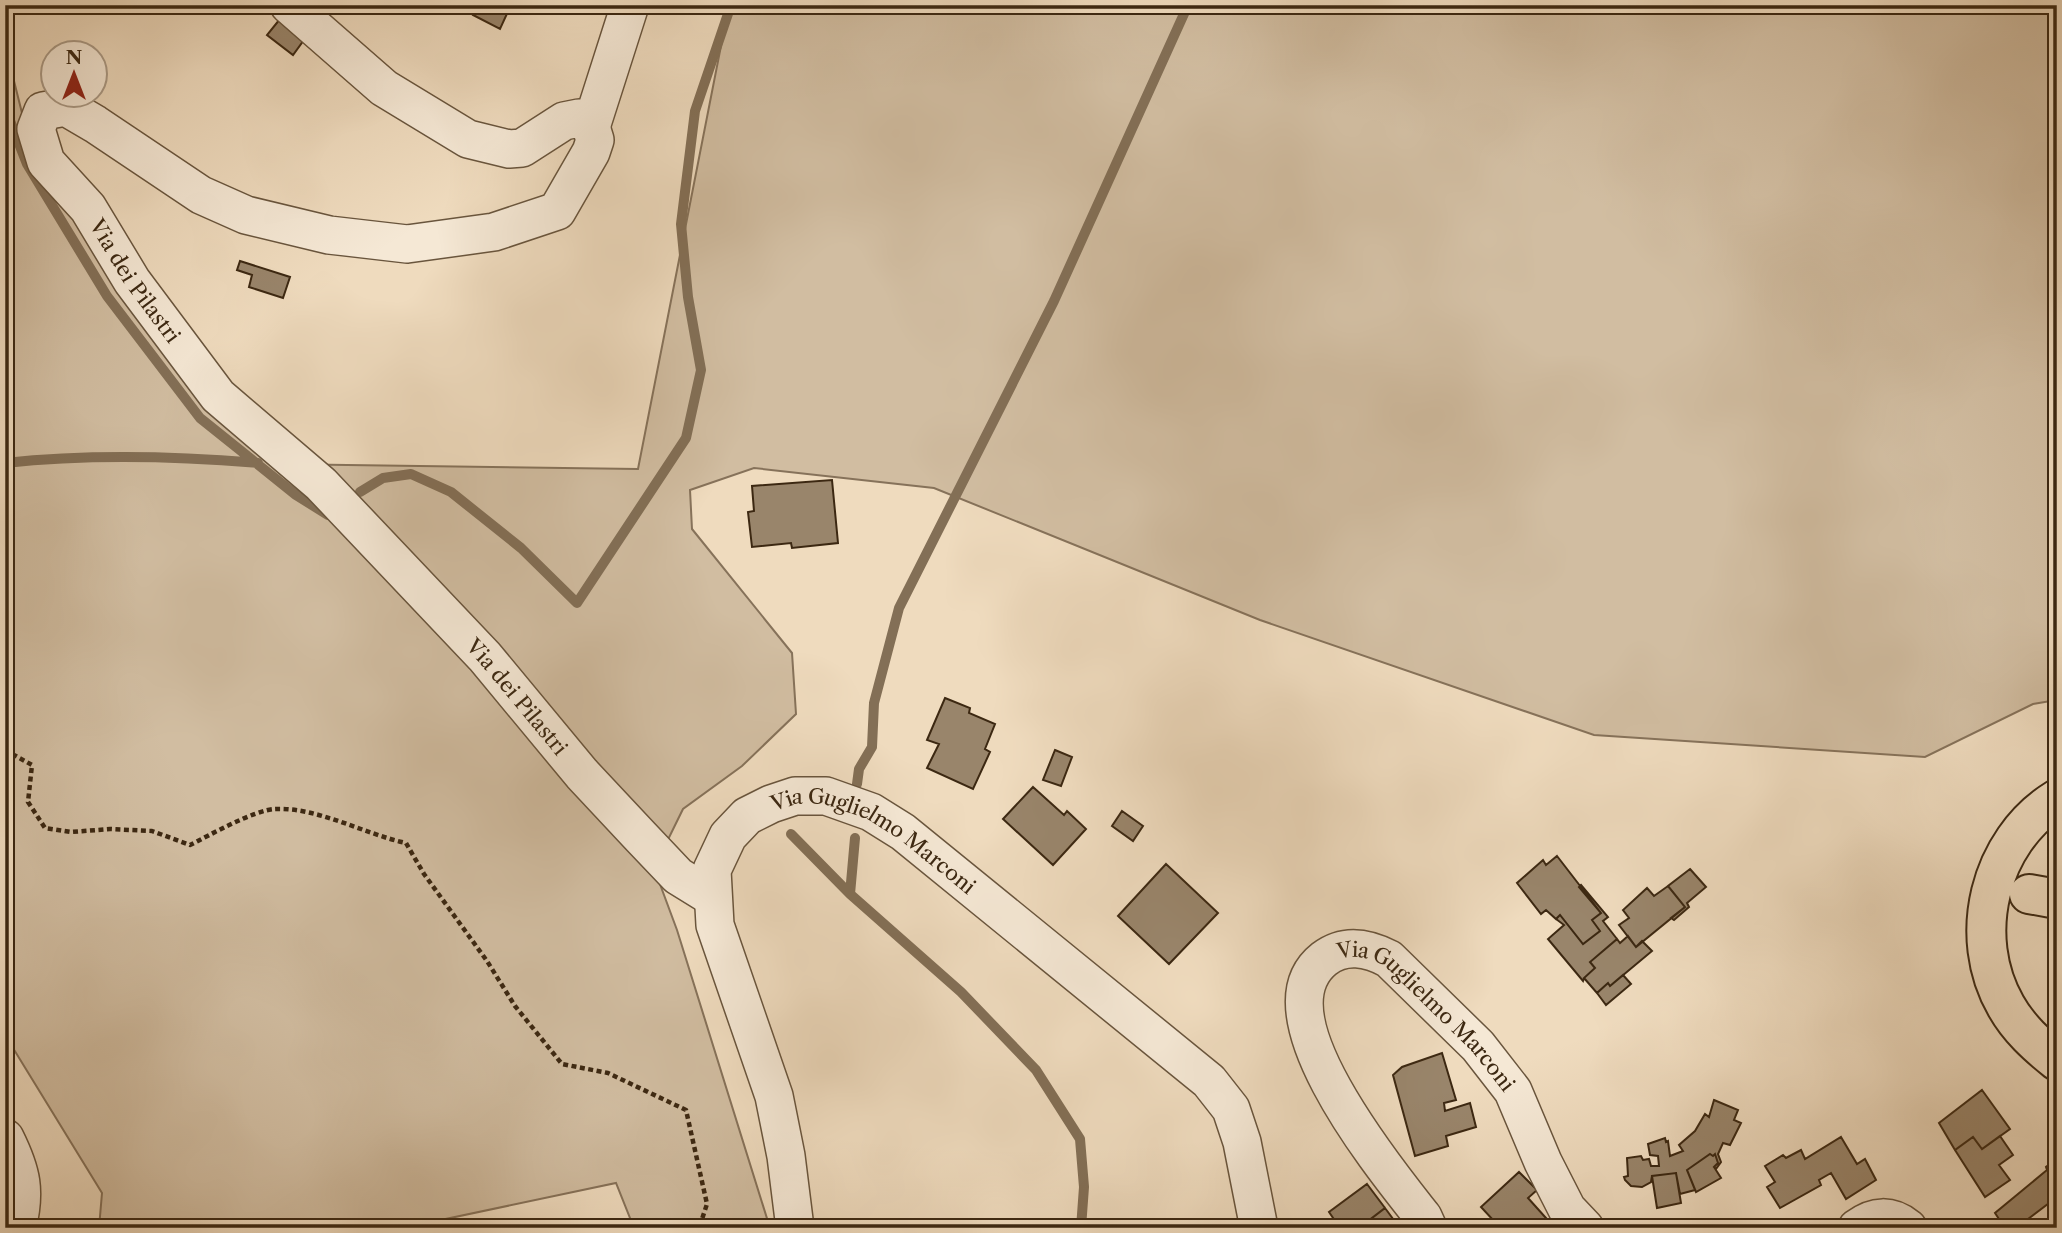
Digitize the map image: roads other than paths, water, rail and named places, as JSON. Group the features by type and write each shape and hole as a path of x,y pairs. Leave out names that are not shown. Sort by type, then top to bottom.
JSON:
{"highway":[{"path":"2057,799 2043,807 2012,841 2001,862 1987,906 1986,931 1988,957 2005,1005 2036,1045 2057,1061"}],"street":[{"path":"289,5 384,89 468,139 509,149 522,148 564,121 579,118 591,127"},
{"name":"Via dei Pilastri","path":"630,5 591,127 595,140 591,152 557,211 494,232 407,244 329,235 246,215 201,195 66,107 43,111 36,129 46,162 88,208 132,281 218,396 321,484 485,657 582,774 640,836 678,876 712,897"},
{"name":"Via Guglielmo Marconi","path":"795,1228 786,1156 774,1096 715,925 712,897 712,870 728,836 747,816 795,796 826,796 871,812 903,832 1209,1081 1231,1109 1239,1131 1259,1228"},
{"name":"Via Guglielmo Marconi","path":"1428,1228 1423,1217 1373,1153 1326,1078 1307,1018 1304,1002 1306,985 1313,970 1340,950 1357,948 1374,951 1389,958 1478,1046 1513,1091 1543,1162 1567,1209 1585,1228"},
{"path":"5,1138 19,1167 22,1207 17,1228"},
{"path":"1857,1228 1878,1217 1889,1218 1908,1228"}],"waterway":[{"path":"360,492 383,478 411,474 451,492 521,548 577,603 686,438 701,370 688,297 681,224 695,111 731,5"},
{"path":"857,784 859,769 872,747 874,703 899,608 1054,301 1188,5"},
{"path":"5,108 27,164 107,296 200,418 296,495 332,515"},
{"path":"5,463 132,457 258,463"},
{"path":"791,834 850,894 961,992 1036,1070 1080,1139 1084,1187 1081,1228"},
{"path":"850,894 855,838"}]}
